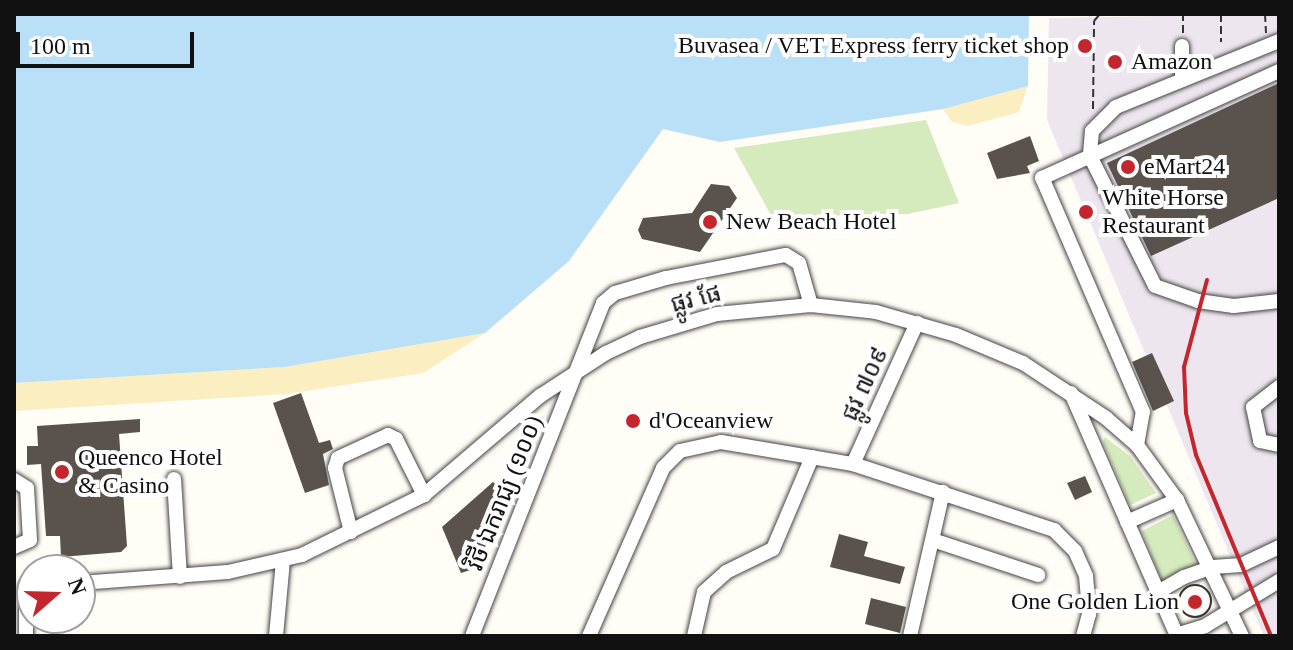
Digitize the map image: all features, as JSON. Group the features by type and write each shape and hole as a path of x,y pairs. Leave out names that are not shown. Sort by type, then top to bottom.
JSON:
{"street":[{"path":"1273,40 1116,107 1092,131 1090,156 1155,286 1198,301 1234,306 1279,301"},
{"path":"1182,46 1182,80"},
{"path":"1137,445 1143,412 1042,178 1279,71"},
{"name":"វិថី ឯករាជ្យ (១០០)","path":"472,636 581,368 594,313 603,303 615,293 666,278 786,255 799,263 811,305"},
{"name":"ផ្លូវ ផែ","path":"96,582 180,577 283,560 351,532 424,495 540,396 581,368 640,337 717,314 811,305 917,323 992,348 1071,393 1137,445 1177,500 1213,567 1242,636"},
{"name":"ផ្លូវ ៧០៩","path":"853,464 917,323"},
{"path":"1279,387 1253,407 1260,441 1279,445"},
{"path":"1071,393 1177,635 1232,610 1279,581"},
{"path":"540,396 555,400 561,414"},
{"path":"351,532 335,468 338,458 388,435 396,439 424,495"},
{"path":"589,636 663,468 680,451 721,442 853,464 1054,530 1075,551 1086,576 1089,614 1083,636"},
{"path":"694,636 704,592 726,572 773,549 812,457"},
{"path":"174,479 180,577"},
{"path":"14,480 27,488 30,540 14,547"},
{"path":"910,636 943,492"},
{"path":"1127,522 1177,500"},
{"path":"933,540 1038,575"},
{"path":"1158,592 1213,567 1241,565 1279,547"},
{"path":"276,636 283,560"}],"path":[{"path":"1092,131 1094,21 1100,14"},
{"path":"1182,46 1183,14"},
{"path":"1221,14 1221,42"},
{"path":"1265,14 1273,40"},
{"path":"1194,585 1206,589 1211,605 1204,615 1193,617 1182,611 1179,601 1183,589 1194,585"}],"shaded area":[{"path":"1279,14 1279,636 1264,636 1047,120 1049,18"}],"green space":[{"path":"926,120 959,203 908,214 772,217 734,148"},
{"path":"1105,437 1130,456 1156,493 1130,505 1103,442"},
{"path":"1173,515 1196,565 1162,582 1142,531"}],"sand":[{"path":"1028,86 1019,112 968,126 952,122 943,109"},
{"path":"485,333 423,373 286,394 14,411 14,383 285,367"}],"water":[{"path":"14,14 1029,14 1028,86 943,109 720,142 663,129 569,261 485,333 285,367 14,383"}],"building":[{"path":"1279,83 1279,198 1151,256 1107,163"},
{"path":"1030,136 1039,161 1027,166 1030,173 997,179 987,153"},
{"path":"711,184 729,186 737,198 700,252 642,239 638,230 643,218 692,213"},
{"path":"1152,353 1174,401 1153,411 1132,362"},
{"path":"301,393 319,443 330,440 333,449 323,454 329,485 305,493 273,403"},
{"path":"140,419 140,432 119,434 127,546 121,552 61,554 60,536 46,536 41,464 27,465 27,446 38,446 37,426"},
{"path":"1085,476 1092,492 1075,500 1067,483"},
{"path":"493,482 506,493 477,568 461,573 442,527"},
{"path":"839,534 868,542 864,556 905,567 900,584 830,567"},
{"path":"871,598 906,607 900,633 865,624"}],"railway":[{"path":"1207,280 1184,367 1186,413 1196,455 1271,636"}],"place":[{"name":"Buvasea / VET Express ferry ticket shop","path":"1085,46"},
{"name":"Amazon","path":"1115,62"},
{"name":"eMart24","path":"1128,167"},
{"name":"White Horse Restaurant","path":"1086,212"},
{"name":"New Beach Hotel","path":"710,222"},
{"name":"d'Oceanview","path":"633,421"},
{"name":"Queenco Hotel & Casino","path":"62,472"},
{"name":"One Golden Lion","path":"1195,602"}]}
